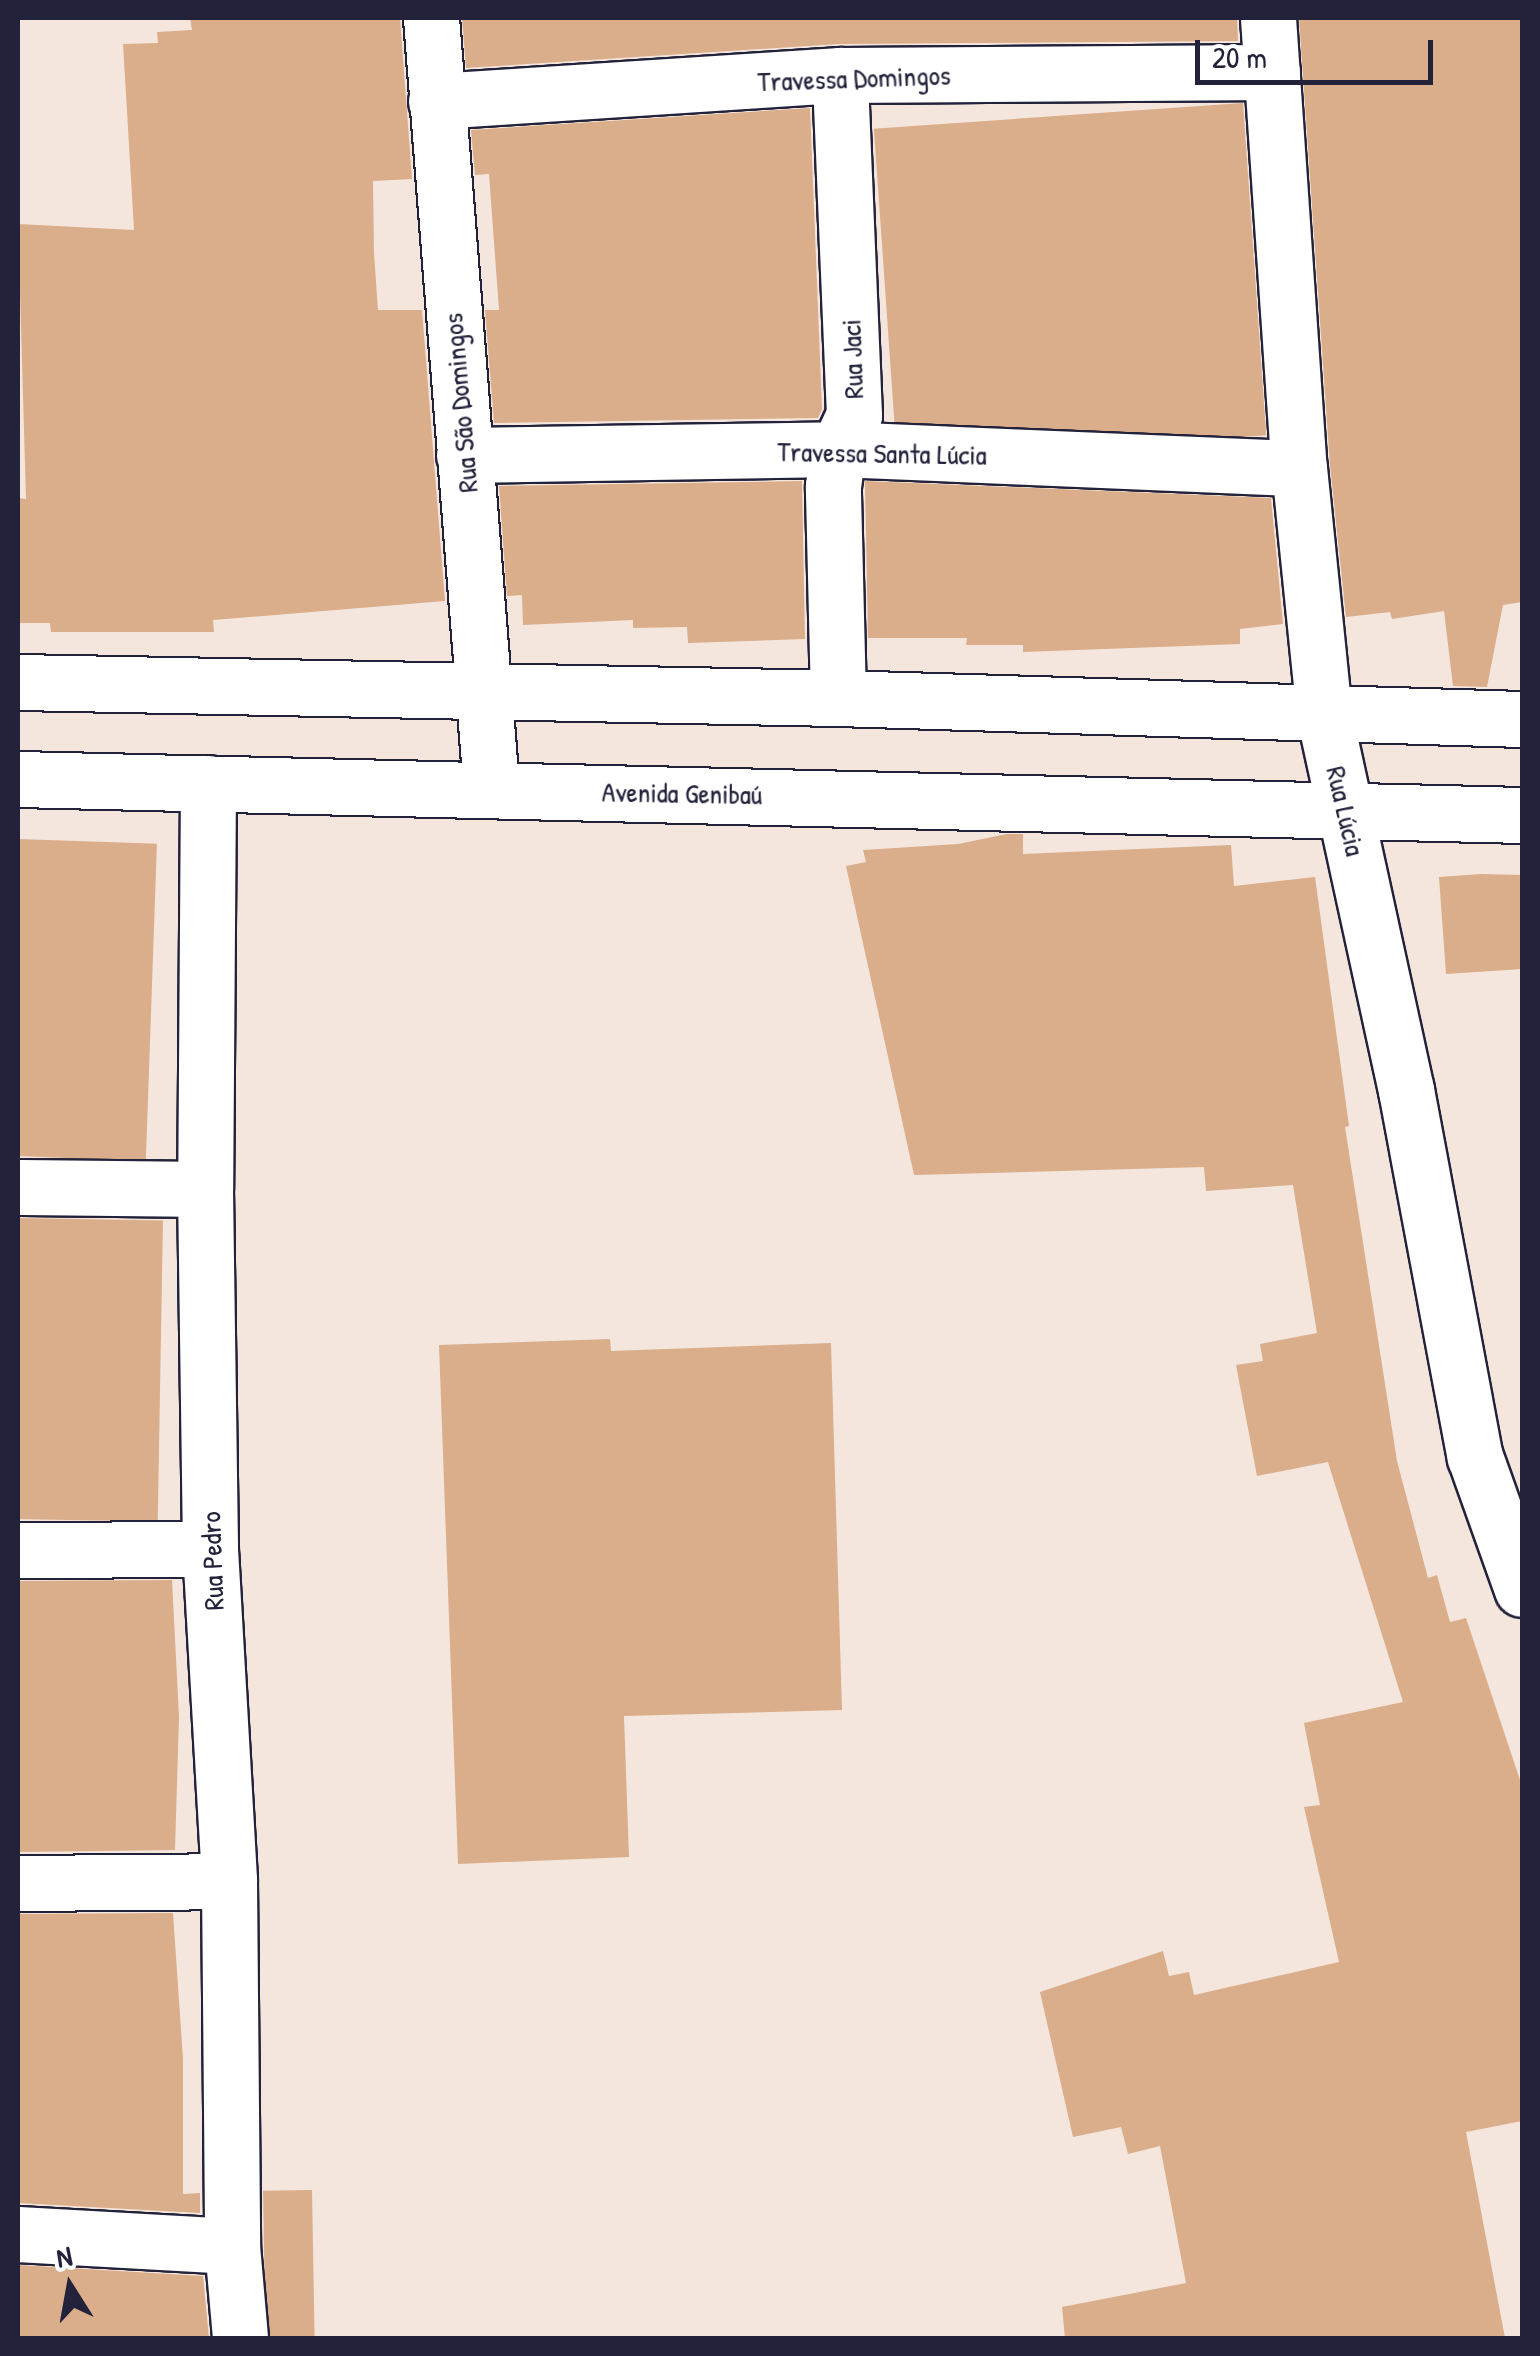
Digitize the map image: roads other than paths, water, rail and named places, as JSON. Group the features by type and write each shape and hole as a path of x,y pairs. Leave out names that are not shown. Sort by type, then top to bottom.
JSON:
{"street":[{"name":"Rua São Domingos","path":"430,18 491,788"},
{"name":"Rua Lúcia","path":"1268,18 1299,468 1324,714 1406,1090 1475,1456 1522,1589"},
{"name":"Travessa Domingos","path":"436,101 840,75 1272,72"},
{"name":"Rua Jaci","path":"838,698 833,486 838,448 854,414 840,75"},
{"name":"Travessa Santa Lúcia","path":"464,456 838,448 1299,468"},
{"path":"18,682 838,698 1522,719"},
{"name":"Avenida Genibaú","path":"18,779 1522,815"},
{"name":"Rua Pedro","path":"208,783 205,1189 210,1549 229,1881 232,2246 240,2338"},
{"path":"18,1187 205,1189"},
{"path":"18,1550 210,1549"},
{"path":"18,1884 229,1881"},
{"path":"18,2234 232,2246"}]}
